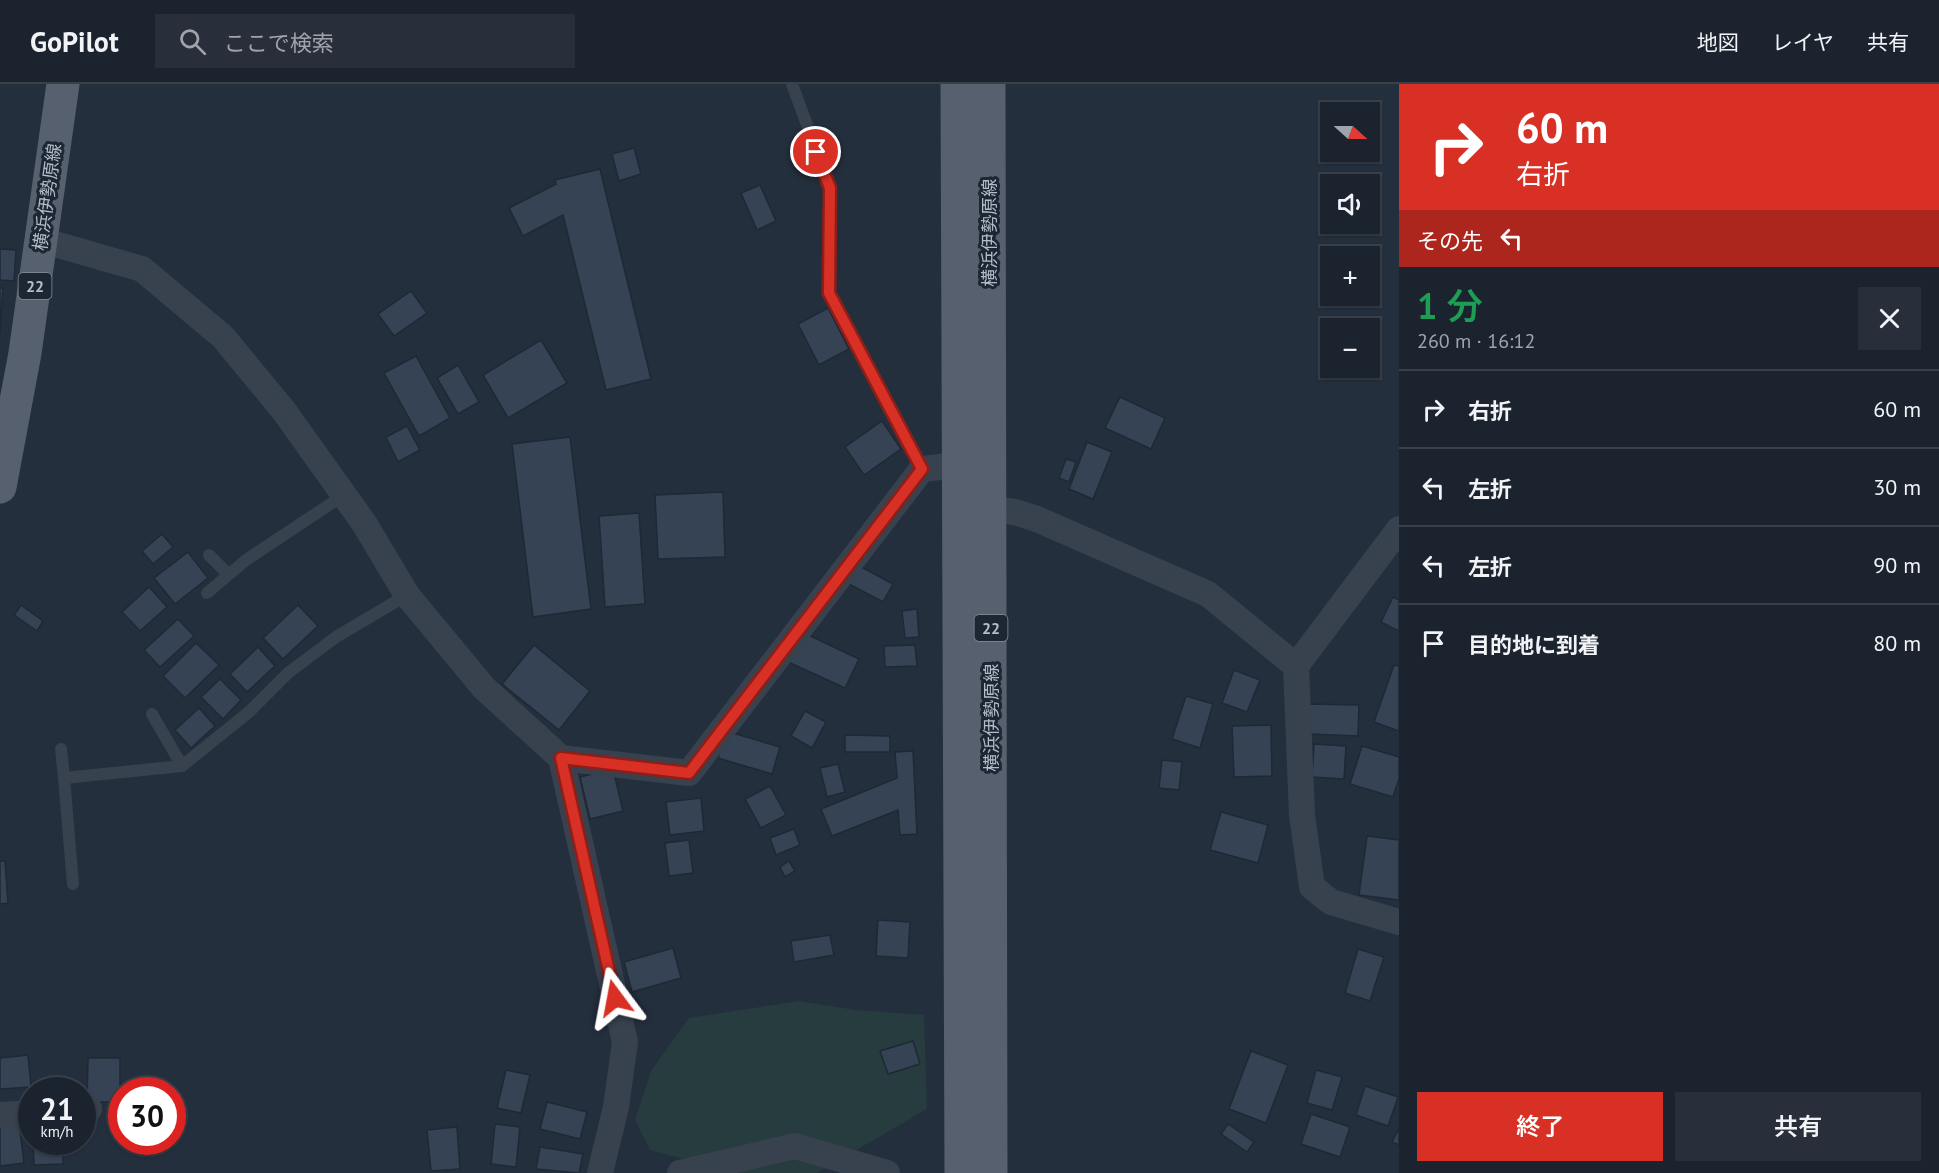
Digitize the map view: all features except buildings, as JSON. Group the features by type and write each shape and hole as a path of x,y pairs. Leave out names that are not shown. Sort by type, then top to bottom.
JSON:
{"main road":[{"name":"横浜伊勢原線","path":"0,487 25,354 63,84"},
{"name":"横浜伊勢原線","path":"957,84 961,1173"},
{"name":"横浜伊勢原線","path":"989,84 991,1173"}],"street":[{"path":"42,240 142,269 223,338 284,411 344,495 407,595 484,688 561,758 625,1041 616,1107 600,1173"},
{"path":"561,758 689,773 922,469 958,465"},
{"path":"991,509 1015,512 1037,519 1208,594 1296,666"},
{"path":"1399,529 1296,666 1302,815 1312,887 1331,902 1399,922"},
{"path":"0,1115 18,1114"},
{"path":"680,1173 795,1146 887,1173"}],"lane":[{"path":"792,84 830,188 829,293 922,469"},
{"path":"207,593 228,574 344,495"},
{"path":"209,555 228,574"},
{"path":"64,778 182,766 249,712 288,673 317,651 407,595"},
{"path":"152,714 182,766"},
{"path":"61,749 73,884"}],"green space":[{"path":"799,1001 856,1010 924,1015 927,1109 817,1173 736,1173 650,1150 635,1120 651,1071 689,1018"}],"route":[{"path":"615,998 561,758 689,773 922,469 829,293 830,188 816,152"}]}
